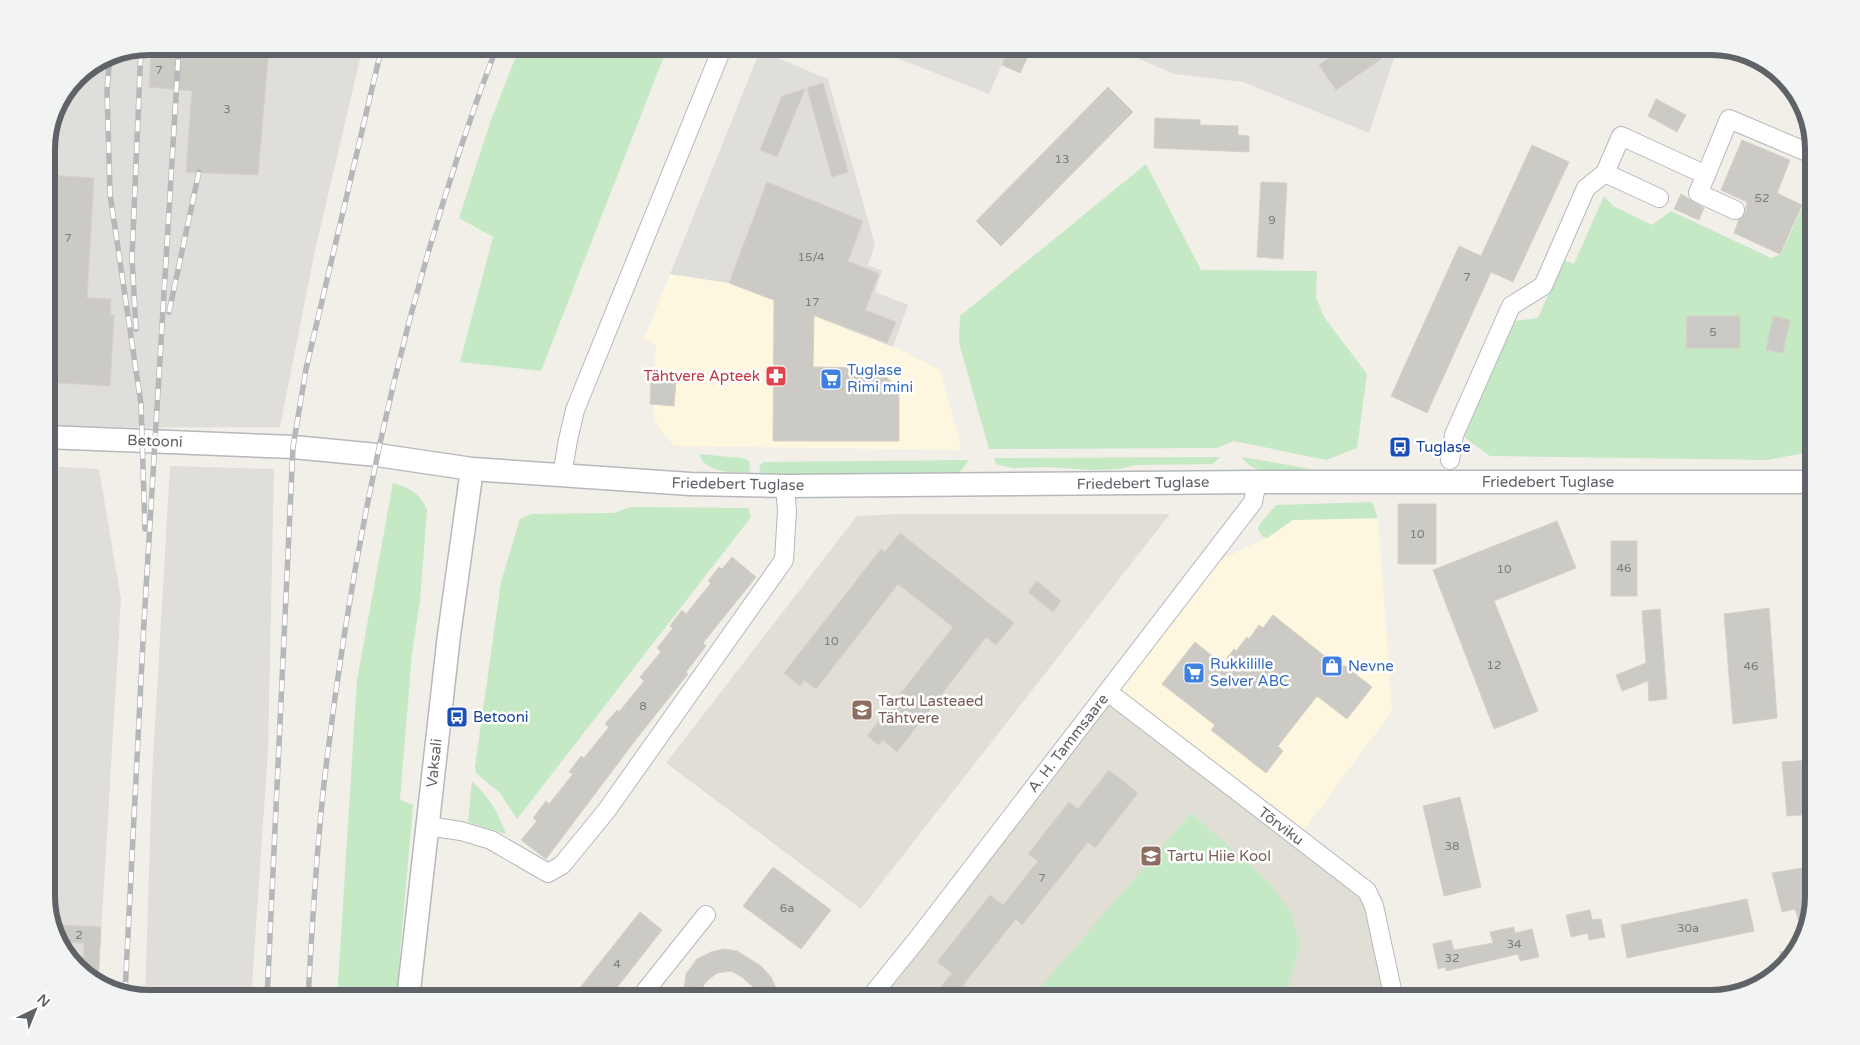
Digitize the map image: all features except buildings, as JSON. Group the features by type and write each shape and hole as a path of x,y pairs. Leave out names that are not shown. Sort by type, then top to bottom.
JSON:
{"street":[{"path":"562,476 575,410 719,55"},
{"path":"1735,210 1698,193 1729,119 1805,151"},
{"path":"1450,460 1454,435 1511,306 1543,286 1586,188 1605,173 1621,136 1706,175"},
{"path":"1605,173 1659,198"},
{"name":"Betooni","path":"55,437 293,447 377,455 472,469"},
{"name":"Friedebert Tuglase","path":"472,469 690,484 785,486 1257,482 1805,482"},
{"name":"Vaksali","path":"409,990 449,635 472,469"},
{"name":"A. H. Tammsaare","path":"875,990 1108,692 1253,502 1257,482"},
{"path":"427,826 461,831 491,840 548,873 562,866 607,810 784,560 788,511 785,486"},
{"name":"Tõrviku","path":"1108,692 1367,891 1374,906 1392,990"},
{"path":"646,990 706,914"}],"shaded area":[{"path":"142,55 361,55 314,255 280,427 55,428 55,142 62,113 74,92 87,78 107,65 118,60"},
{"path":"758,55 770,55 828,79 875,245 868,265 882,271 875,292 908,305 893,347 729,283 670,274"},
{"path":"889,55 1006,55 989,94"},
{"path":"1131,55 1395,55 1369,133 1243,82 1174,74"},
{"path":"670,274 729,283 887,343 940,370 962,450 675,446 663,434 655,420 652,397 656,346 644,339"},
{"path":"170,466 274,469 268,751 252,990 145,990 152,777"},
{"path":"55,467 99,469 121,599 99,975 82,963 74,953 60,927 55,903"},
{"name":"Tartu Lasteaed Tähtvere","path":"899,514 1170,514 861,909 666,763 857,516"},
{"path":"1378,518 1392,711 1301,834 1118,691 1218,561 1267,538 1293,520"},
{"name":"Tartu Hiie Kool","path":"1108,692 1367,891 1392,990 878,990"}],"green space":[{"path":"516,55 664,55 541,371 460,362 493,237 459,218 491,120"},
{"path":"1146,164 1201,270 1317,271 1316,297 1324,317 1367,374 1357,448 1326,460 1234,441 1217,448 989,449 959,343 960,316"},
{"path":"1604,196 1613,206 1652,225 1671,211 1771,258 1781,254 1803,206 1805,207 1805,453 1767,460 1490,456 1463,436 1515,321 1538,318 1563,260 1574,264"},
{"path":"699,454 742,458 749,461 750,473 714,469 703,461"},
{"path":"1220,457 1213,464 1136,465 1120,469 1089,470 1048,467 1013,468 996,464 994,458"},
{"path":"1242,457 1311,469 1264,471 1248,464"},
{"path":"969,460 961,471 951,474 775,475 761,474 759,466 764,462"},
{"path":"393,483 414,492 425,504 427,510 420,601 412,653 400,800 413,805 397,990 338,990 357,680"},
{"path":"1372,502 1378,518 1293,520 1267,538 1262,536 1258,529 1276,505"},
{"path":"630,507 748,508 751,517 517,819 500,793 476,773 475,767 501,582 520,519 531,514 614,513"},
{"path":"472,781 492,805 506,834 468,822"},
{"path":"1191,813 1268,881 1290,911 1300,943 1288,990 1038,990"}],"railway":[{"path":"136,329 132,258 141,55"},
{"path":"125,987 144,622 178,55"},
{"path":"267,990 293,447 306,369 380,55"},
{"path":"309,990 316,864 324,784 336,690 368,502 410,317 465,135 494,55"},
{"path":"109,64 107,90 110,194 141,404 145,529"},
{"path":"169,312 199,172"}],"place":[{"name":"Tähtvere Apteek","path":"776,376"},
{"name":"Tuglase Rimi mini","path":"831,379"},
{"name":"Tuglase","path":"1400,447"},
{"name":"Nevne","path":"1332,666"},
{"name":"Rukkilille Selver ABC","path":"1194,673"},
{"name":"Tartu Lasteaed Tähtvere","path":"862,710"},
{"name":"Betooni","path":"457,717"},
{"name":"Tartu Hiie Kool","path":"1151,856"}]}
